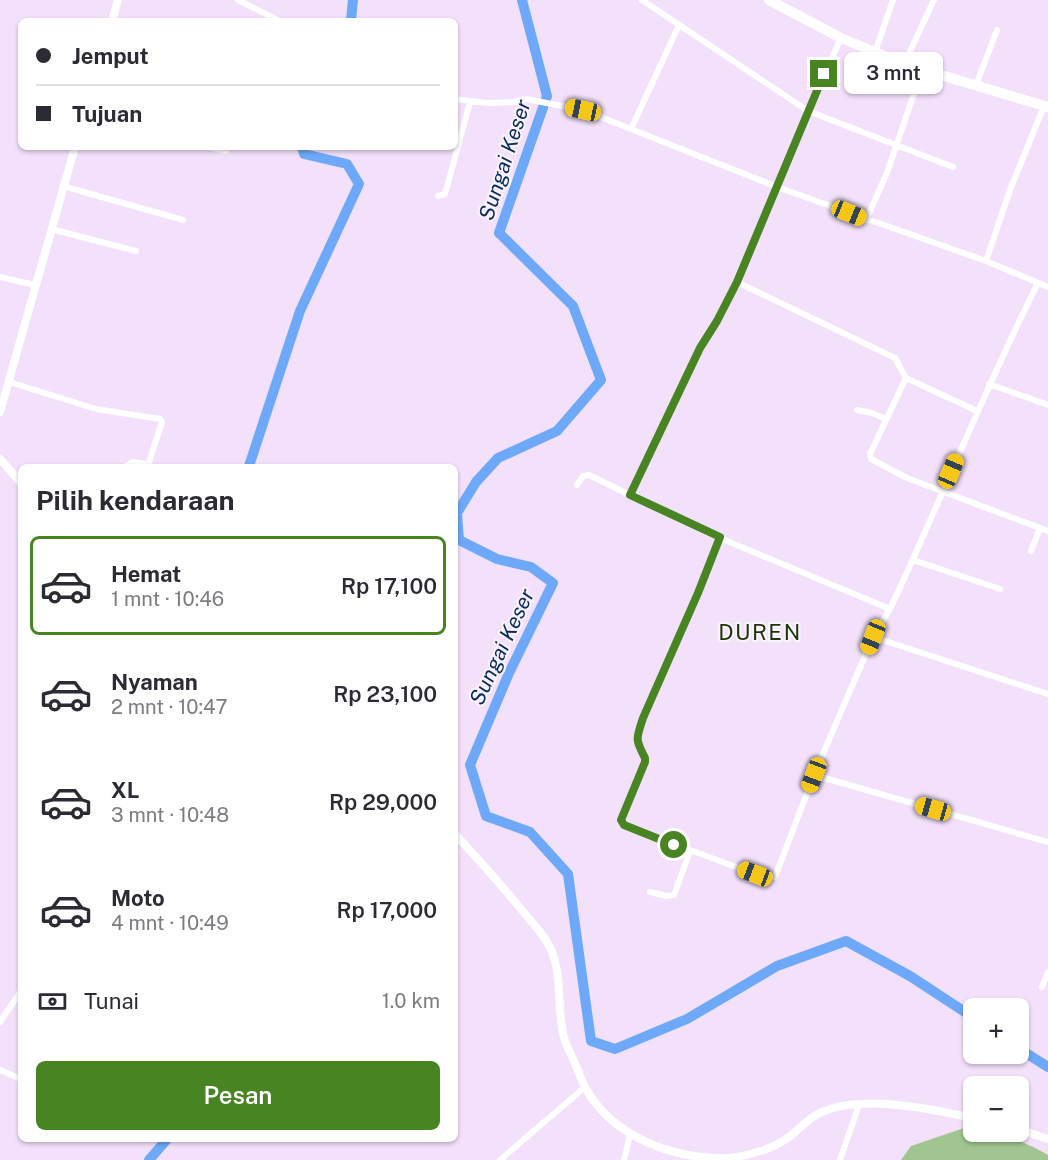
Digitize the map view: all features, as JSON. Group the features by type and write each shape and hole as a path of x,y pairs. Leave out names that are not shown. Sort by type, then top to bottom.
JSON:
{"highway":[{"path":"775,2 841,38 904,64 1046,106"}],"street":[{"path":"113,18 118,0"},
{"path":"238,0 274,18"},
{"path":"642,0 808,111 953,167"},
{"path":"871,89 893,0"},
{"path":"904,64 934,0"},
{"path":"631,129 679,26"},
{"path":"976,85 997,30"},
{"path":"630,495 700,348 737,282 841,38"},
{"path":"866,220 887,173 922,70"},
{"path":"458,100 500,103 526,99 583,110 777,187 986,261 1048,287"},
{"path":"458,146 470,102"},
{"path":"986,261 1010,190 1046,106"},
{"path":"0,412 74,150"},
{"path":"222,150 226,151"},
{"path":"438,196 445,194 457,150"},
{"path":"63,186 183,220"},
{"path":"51,229 136,251"},
{"path":"0,276 35,285"},
{"path":"737,282 894,357 906,378 977,411"},
{"path":"720,537 643,718 637,740 645,762 621,820 624,825 690,851 770,878 775,877 814,775 873,637 890,609 913,560 989,384 1038,283"},
{"path":"906,378 870,454 871,459 907,478 1048,531"},
{"path":"9,382 96,410 160,419 162,422 149,462 130,464"},
{"path":"989,384 1048,405"},
{"path":"857,410 874,413 886,419"},
{"path":"0,459 18,480"},
{"path":"577,486 583,476 589,475 720,537 890,609"},
{"path":"1031,551 1040,528"},
{"path":"913,560 1000,589"},
{"path":"873,637 1048,694"},
{"path":"814,775 1048,842"},
{"path":"458,837 509,894 551,950 557,978 558,1012 565,1042 585,1087 612,1122 630,1135 660,1150 694,1159 729,1158 759,1151 789,1138 813,1117 823,1112 859,1105 891,1104 963,1116"},
{"path":"650,892 666,896 674,895 690,851"},
{"path":"1042,987 1048,972"},
{"path":"0,1022 18,995"},
{"path":"0,1070 18,1078"},
{"path":"500,1160 585,1087"},
{"path":"840,1160 859,1105"},
{"path":"1029,1133 1048,1139"},
{"path":"624,1160 630,1135"}],"green space":[{"path":"963,1128 963,1142 1022,1142 1048,1155 1048,1160 901,1160 911,1146"}],"waterway":[{"path":"351,18 353,0"},
{"name":"Sungai Keser","path":"458,511 476,482 498,458 557,431 601,380 573,306 499,233 547,96 522,0"},
{"path":"250,464 300,311 359,184 347,164 304,154 303,150"},
{"name":"Sungai Keser","path":"458,526 459,540 497,559 531,567 553,583 509,673 470,765 486,816 530,832 568,874 591,1041 615,1049 687,1019 777,966 846,941 910,976 963,1011"},
{"name":"Sungai Keser","path":"1029,1055 1048,1067"},
{"path":"149,1160 165,1142"}],"district":[{"name":"DUREN","path":"760,632"}],"route":[{"path":"674,845 624,825 621,820 645,762 637,740 643,718 720,537 630,495 700,348 737,282 824,74"}]}
